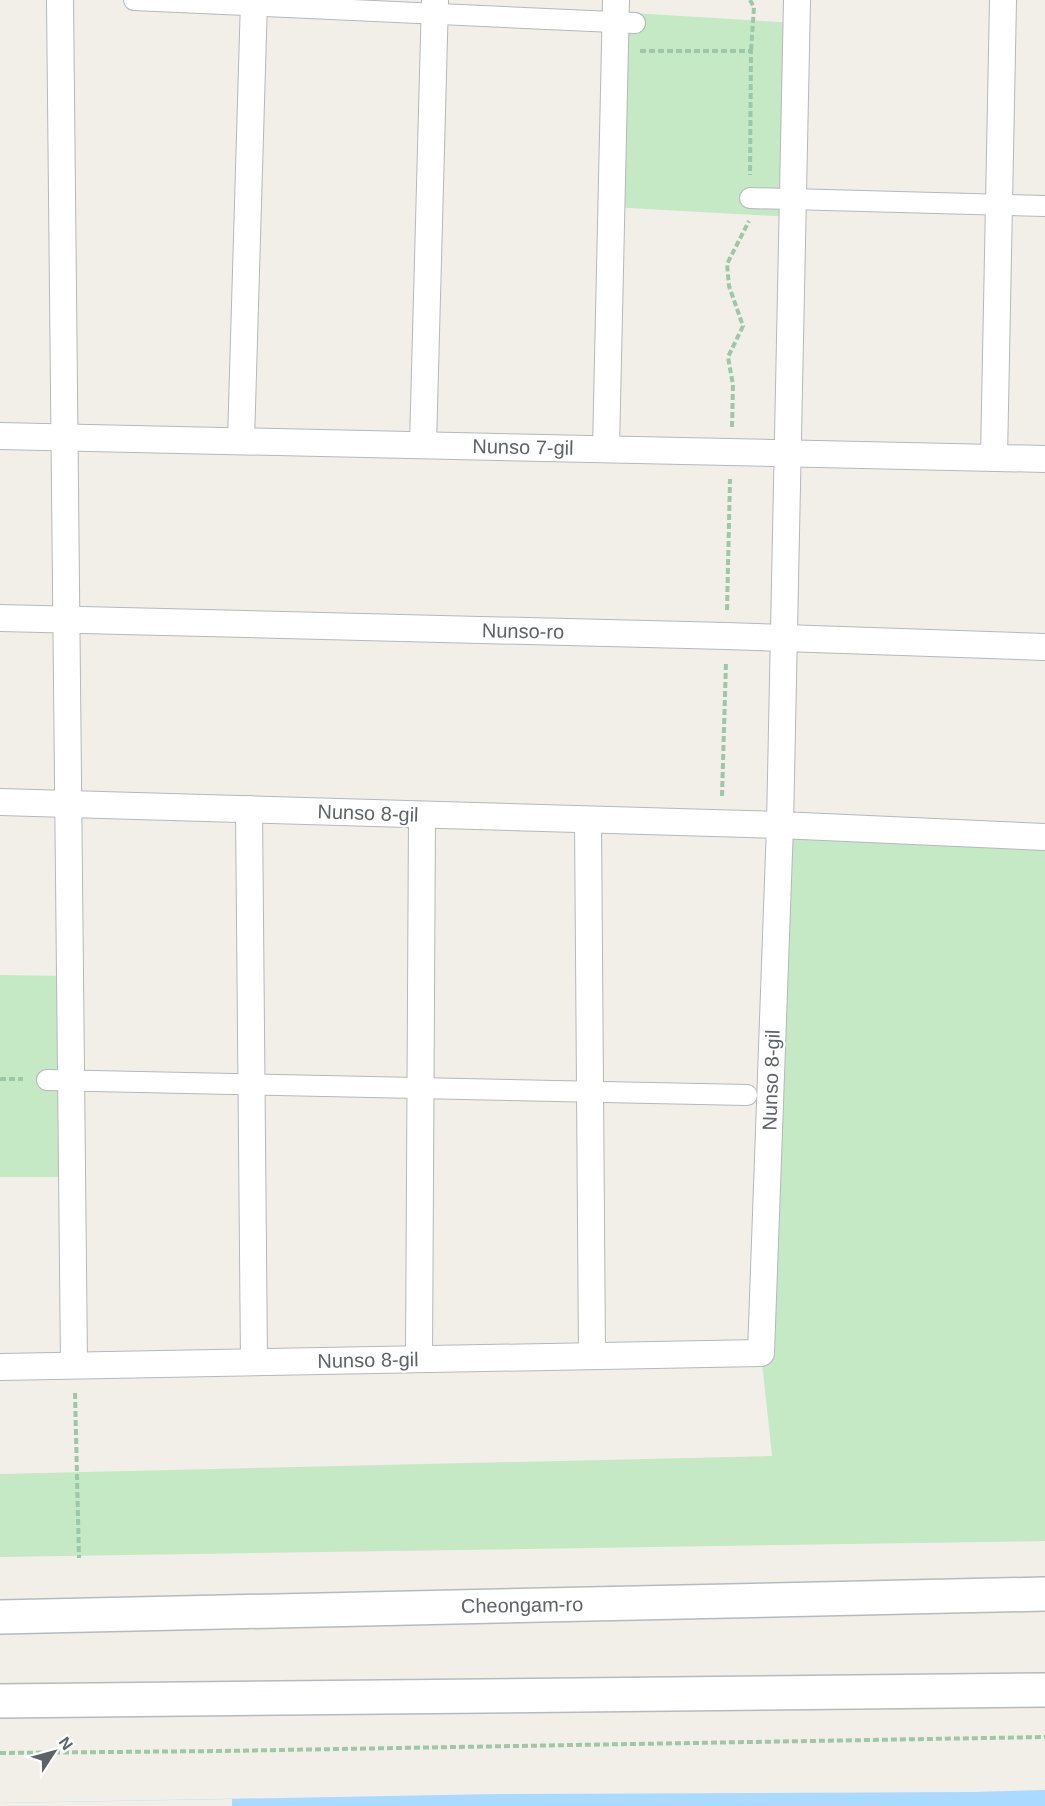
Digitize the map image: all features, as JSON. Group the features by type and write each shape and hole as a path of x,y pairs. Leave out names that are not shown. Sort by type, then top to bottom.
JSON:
{"main road":[{"name":"Cheongam-ro","path":"0,1617 1045,1594"},
{"path":"0,1701 1045,1690"}],"street":[{"path":"60,0 69,804 59,1080 74,1365"},
{"path":"134,0 434,7 622,15 606,449"},
{"path":"797,0 780,825 1045,837"},
{"path":"994,458 1003,0"},
{"path":"241,441 254,3"},
{"path":"423,445 434,7"},
{"path":"750,198 1045,206"},
{"name":"Nunso 7-gil","path":"0,436 1045,459"},
{"name":"Nunso-ro","path":"0,618 726,636 1045,647"},
{"name":"Nunso 8-gil","path":"0,802 780,825 761,1353 0,1367"},
{"path":"249,809 254,1362"},
{"path":"419,1359 422,814"},
{"path":"588,820 591,1356"},
{"path":"59,1080 747,1095"}],"path":[{"path":"722,801 733,385 728,357 743,326 729,286 727,264 751,219 751,51 754,7 750,0"},
{"path":"622,15 634,51 751,51"},
{"path":"74,1365 79,1558"},
{"path":"0,1753 1045,1737"}],"green space":[{"path":"615,12 797,23 793,217 611,207"},
{"path":"780,825 1045,837 1045,1541 0,1557 0,1474 772,1456 761,1353"},
{"path":"0,975 69,976 72,1177 0,1177"}],"water":[{"path":"1045,1790 1045,1806 0,1806 0,1803 498,1794"}],"pier":[{"path":"232,1799 232,1806 0,1806 0,1803"}]}
